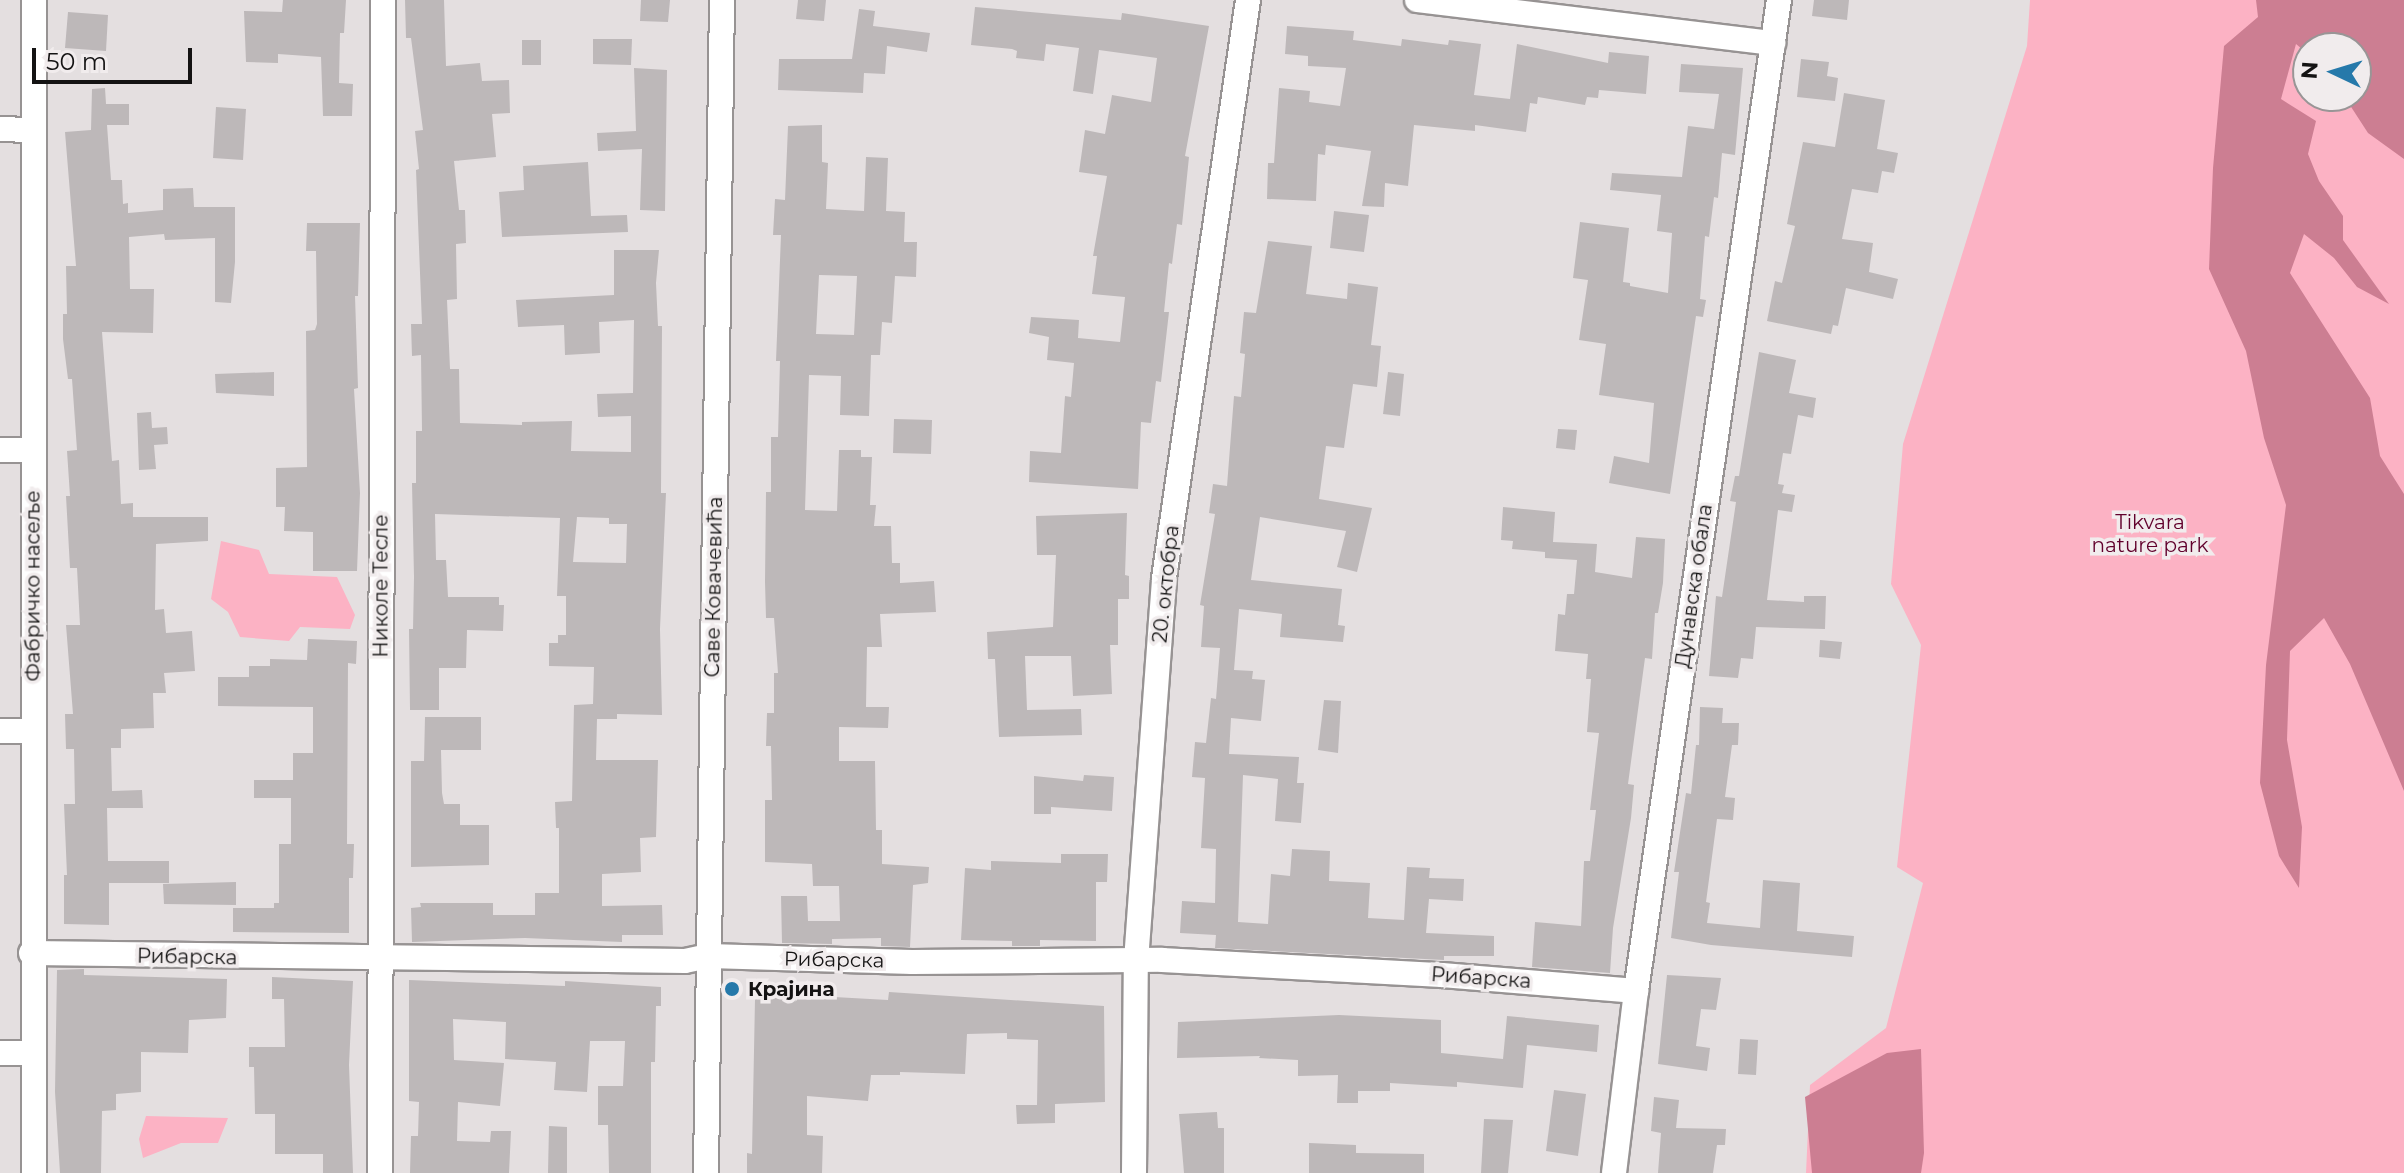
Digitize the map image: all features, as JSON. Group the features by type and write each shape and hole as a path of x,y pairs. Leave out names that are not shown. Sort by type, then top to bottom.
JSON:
{"street":[{"name":"Фабричко насеље","path":"34,0 31,953 34,1173"},
{"name":"Николе Тесле","path":"380,1173 383,0"},
{"name":"Саве Ковачевића","path":"706,1173 722,0"},
{"name":"20. октобра","path":"1134,1173 1136,961 1164,578 1248,0"},
{"path":"1417,0 1773,43"},
{"name":"Дунавска обала","path":"1614,1173 1636,991 1779,0"},
{"path":"0,129 32,130"},
{"path":"0,450 33,450"},
{"path":"0,731 32,731"},
{"name":"Рибарска","path":"31,953 206,958 380,956 685,961 709,956 912,962 1136,961 1442,975 1636,991"},
{"path":"0,1053 32,1053"}],"green space":[{"name":"Tikvara nature park","path":"2030,0 2404,0 2404,1173 1806,1173 1810,1085 1886,1028 1923,883 1897,867 1921,645 1891,584 1903,444 2027,46"},
{"path":"221,541 259,550 269,574 337,577 355,615 350,629 300,627 289,641 240,637 228,612 211,599"},
{"path":"146,1116 228,1118 218,1143 181,1143 143,1158 139,1139"}],"shaded area":[{"path":"2256,0 2404,0 2404,159 2368,133 2354,112 2372,112 2372,32 2292,32 2292,59 2281,99 2292,106 2292,112 2302,112 2316,121 2308,154 2319,181 2343,216 2343,240 2389,304 2357,287 2334,258 2304,234 2290,273 2370,398 2380,456 2404,494 2404,791 2350,664 2324,618 2290,651 2287,740 2302,827 2299,888 2279,856 2260,783 2266,665 2286,505 2264,438 2246,351 2209,269 2213,168 2224,46 2258,17"},
{"path":"1921,1049 1924,1153 1921,1173 1812,1173 1805,1097 1887,1053"}],"building":[{"path":"283,0 346,0 344,33 340,33 339,83 353,84 352,116 323,116 321,57 278,54 278,63 246,62 244,11 282,12"},
{"path":"405,0 444,0 446,66 480,63 482,81 509,80 510,113 492,114 496,157 454,161 459,210 465,210 466,243 456,244 457,299 447,300 450,369 459,369 460,423 522,425 522,422 572,421 571,451 631,452 631,416 598,417 597,394 633,393 634,320 599,322 600,353 565,355 564,325 518,327 516,300 614,295 614,250 659,250 656,283 658,326 662,326 661,493 666,493 660,629 662,715 617,714 617,719 597,719 596,760 658,760 656,837 640,838 641,872 602,874 602,906 662,905 663,935 622,935 622,942 525,938 412,942 411,908 421,907 420,903 493,903 493,915 535,915 535,893 559,893 559,828 556,828 555,802 572,801 574,705 593,704 594,667 549,666 549,643 558,643 558,635 566,635 566,596 557,596 560,518 435,514 436,560 446,560 448,597 499,597 499,605 504,605 503,631 467,630 466,668 439,668 439,710 410,710 409,629 413,629 414,577 412,483 416,483 416,431 422,431 421,355 412,356 411,324 422,324 416,170 419,169 415,131 423,130 411,38 406,38","holes":["577,517 609,518 609,524 627,524 626,563 573,562"]},
{"path":"641,0 670,0 668,22 640,21"},
{"path":"798,0 826,0 824,21 796,19"},
{"path":"1814,0 1849,0 1847,20 1812,16"},
{"path":"975,7 1121,20 1122,13 1209,26 1185,156 1189,157 1182,225 1177,224 1172,264 1169,263 1164,312 1169,312 1161,382 1156,381 1151,423 1141,422 1138,489 1029,482 1030,451 1061,453 1065,396 1071,397 1074,363 1047,360 1049,337 1029,333 1031,317 1079,320 1078,338 1120,342 1125,297 1092,294 1097,256 1093,256 1107,176 1079,172 1085,130 1105,134 1112,95 1151,102 1157,58 1099,50 1093,94 1073,91 1079,48 1046,44 1044,61 1016,58 1017,51 1012,49 971,45"},
{"path":"859,9 875,11 873,26 930,33 927,52 887,46 885,74 864,73 863,93 778,90 779,59 852,59"},
{"path":"68,12 108,15 106,51 65,48"},
{"path":"1287,26 1354,31 1353,40 1401,46 1402,39 1448,45 1449,40 1481,44 1474,95 1510,99 1517,44 1608,63 1609,52 1649,56 1646,94 1599,90 1598,98 1587,97 1585,105 1538,97 1537,104 1530,103 1526,132 1475,125 1475,131 1414,125 1408,186 1385,183 1384,207 1362,206 1371,151 1326,145 1325,155 1318,154 1316,201 1267,199 1268,163 1274,163 1279,88 1310,91 1309,102 1340,106 1346,68 1308,66 1308,56 1285,54"},
{"path":"593,39 632,39 631,65 593,64"},
{"path":"522,40 541,40 541,65 522,65"},
{"path":"1801,59 1829,62 1827,76 1838,78 1835,101 1797,97"},
{"path":"1681,64 1743,68 1735,155 1722,153 1718,198 1714,197 1709,237 1705,236 1700,299 1706,300 1703,317 1696,316 1670,494 1609,483 1614,456 1649,463 1654,403 1599,395 1606,344 1579,340 1588,280 1573,278 1580,222 1629,228 1623,282 1668,293 1672,233 1657,231 1661,195 1610,190 1612,173 1682,177 1688,126 1714,129 1719,94 1679,92"},
{"path":"634,68 667,70 665,211 640,210 642,149 598,151 597,133 636,131"},
{"path":"105,88 106,104 129,104 129,125 107,125 111,180 122,180 123,204 128,203 128,213 163,210 163,189 193,188 194,207 235,207 231,303 215,302 215,238 165,240 164,234 129,237 130,289 154,289 153,333 102,332 112,461 119,460 121,504 133,503 133,517 208,517 208,541 156,544 155,610 164,609 166,633 192,631 195,671 164,673 166,693 153,693 154,728 121,729 121,748 111,748 112,791 142,790 143,808 107,808 108,861 169,861 169,883 109,883 109,925 64,924 64,875 67,875 64,804 75,804 74,749 66,749 65,714 73,714 66,625 80,625 77,568 70,568 66,496 70,496 67,451 77,450 72,379 68,379 63,339 63,314 67,314 66,266 76,266 65,132 91,130 92,89"},
{"path":"1844,93 1885,100 1877,149 1898,153 1894,173 1882,171 1878,193 1852,189 1842,239 1873,243 1869,272 1898,279 1893,299 1846,288 1838,326 1833,325 1831,334 1767,321 1775,281 1782,283 1795,226 1787,224 1803,142 1835,147"},
{"path":"216,107 246,109 243,160 213,158"},
{"path":"822,125 822,162 828,163 826,209 864,211 866,157 888,158 886,211 905,212 904,242 917,242 916,277 895,276 892,323 882,322 880,355 871,355 869,416 840,415 841,376 809,375 805,510 837,511 839,450 861,450 861,457 872,457 870,505 876,505 874,526 891,526 892,563 900,563 900,583 934,581 936,612 880,614 882,647 867,647 866,707 889,707 888,728 839,727 839,761 875,761 876,830 882,830 882,864 929,867 928,883 913,885 910,947 881,946 881,938 832,939 832,944 782,943 781,896 807,896 808,921 840,921 839,886 813,886 812,864 765,862 765,800 772,800 771,746 766,746 767,713 774,713 774,673 778,673 774,618 766,618 765,582 766,492 771,492 771,437 778,437 780,361 776,361 781,235 773,235 775,199 785,200 788,126","holes":["819,275 857,276 854,335 816,334"]},
{"path":"588,162 591,216 627,215 628,232 502,237 499,192 524,190 523,166"},
{"path":"1334,211 1369,215 1364,252 1330,248"},
{"path":"307,223 360,223 358,296 355,296 358,388 354,389 360,493 357,571 313,571 313,532 284,531 285,507 276,507 276,468 307,467 306,331 315,330 317,324 316,251 306,251"},
{"path":"1268,241 1312,246 1306,294 1347,299 1348,283 1378,287 1371,345 1381,346 1377,387 1353,384 1344,448 1326,446 1319,499 1372,508 1357,572 1337,567 1346,531 1260,517 1251,580 1342,589 1338,625 1345,626 1343,642 1280,637 1282,614 1239,609 1234,670 1253,671 1252,679 1265,680 1261,721 1231,718 1229,754 1299,757 1297,783 1304,783 1301,823 1275,821 1278,779 1243,775 1238,922 1268,924 1271,874 1290,876 1292,849 1330,851 1329,881 1370,883 1368,918 1404,920 1407,867 1430,868 1429,878 1464,879 1463,901 1429,899 1426,933 1494,936 1494,956 1444,956 1444,960 1215,948 1216,935 1180,933 1182,901 1215,903 1216,849 1201,848 1205,778 1192,777 1195,742 1206,743 1211,698 1216,699 1220,648 1201,647 1204,606 1200,605 1215,514 1209,513 1213,484 1227,486 1234,396 1241,397 1245,354 1240,353 1244,312 1256,313"},
{"path":"1759,352 1796,360 1789,393 1816,398 1813,418 1798,415 1791,454 1783,453 1778,484 1784,485 1782,493 1795,495 1792,512 1778,510 1767,600 1804,602 1804,596 1826,596 1825,629 1756,627 1753,659 1741,658 1738,678 1709,676 1716,596 1722,597 1736,502 1730,501 1735,476 1739,476"},
{"path":"274,372 274,396 216,393 215,374"},
{"path":"1388,372 1404,374 1400,416 1383,414"},
{"path":"151,412 152,428 167,427 168,444 154,445 156,469 139,470 137,413"},
{"path":"894,419 932,420 931,454 893,453"},
{"path":"1558,429 1577,430 1575,450 1556,448"},
{"path":"1503,507 1555,512 1553,542 1597,544 1595,572 1632,578 1636,537 1665,539 1663,583 1658,613 1655,613 1652,659 1645,658 1628,784 1634,785 1631,818 1613,928 1610,973 1532,967 1535,922 1581,926 1584,861 1590,861 1596,810 1590,810 1599,733 1587,732 1591,679 1586,679 1588,654 1555,651 1558,614 1565,615 1567,594 1574,594 1577,560 1545,558 1545,552 1512,549 1513,541 1501,540"},
{"path":"1127,513 1125,575 1129,576 1129,599 1118,599 1118,645 1110,645 1112,694 1073,696 1071,656 1025,656 1027,710 1081,709 1082,735 999,737 995,659 988,659 987,632 1053,627 1056,555 1037,555 1036,516"},
{"path":"308,639 357,641 356,664 348,663 347,844 354,844 353,878 349,878 349,933 233,932 233,908 274,908 274,903 279,903 279,844 291,844 291,798 254,798 254,780 293,780 293,753 313,753 313,707 218,706 218,677 249,677 249,666 270,666 270,659 307,660"},
{"path":"1820,640 1842,642 1840,659 1819,657"},
{"path":"1324,700 1341,701 1338,753 1318,750"},
{"path":"1700,707 1723,708 1722,723 1739,723 1738,745 1732,745 1725,797 1735,798 1733,820 1717,819 1706,902 1710,903 1707,923 1760,928 1763,880 1800,883 1797,931 1854,936 1852,957 1711,945 1671,938 1679,872 1674,872 1686,793 1691,794 1696,745 1699,745"},
{"path":"425,717 481,717 481,750 441,750 442,793 444,804 460,804 460,825 489,825 489,865 411,867 411,761 424,761"},
{"path":"1084,775 1114,777 1112,811 1051,807 1051,814 1034,814 1034,776 1083,781"},
{"path":"1061,854 1108,854 1107,882 1096,882 1096,941 1040,940 1040,946 1012,946 1012,941 961,940 965,868 991,870 991,861 1061,863"},
{"path":"236,882 236,905 164,904 163,884"},
{"path":"84,969 84,975 227,979 226,1018 189,1020 188,1053 141,1052 141,1092 116,1094 116,1110 102,1111 101,1173 60,1173 55,1092 57,970"},
{"path":"1667,975 1721,978 1716,1010 1701,1009 1696,1046 1710,1048 1707,1071 1658,1064"},
{"path":"272,977 353,981 349,1065 353,1173 323,1173 323,1154 275,1154 275,1114 255,1114 254,1067 249,1067 249,1047 285,1047 284,999 272,999"},
{"path":"409,980 565,986 565,981 661,987 661,1006 656,1006 655,1062 651,1062 651,1173 609,1173 608,1125 598,1125 598,1086 623,1086 625,1041 590,1041 587,1092 554,1090 556,1062 505,1059 506,1022 453,1019 454,1060 504,1063 500,1106 458,1102 457,1141 490,1142 491,1131 511,1131 509,1173 410,1173 411,1136 418,1136 419,1102 409,1101"},
{"path":"889,992 1104,1006 1105,1102 1055,1104 1055,1123 1017,1124 1016,1105 1037,1105 1038,1040 1007,1039 1007,1033 967,1034 965,1074 900,1072 900,1075 871,1075 868,1101 807,1096 807,1135 823,1136 822,1173 747,1173 747,1153 752,1154 755,999 761,993 888,1000"},
{"path":"1339,1015 1441,1020 1441,1053 1503,1059 1507,1016 1599,1025 1597,1052 1527,1045 1523,1088 1457,1082 1457,1087 1390,1083 1390,1091 1358,1091 1358,1103 1337,1103 1338,1075 1298,1076 1298,1060 1260,1056 1177,1058 1178,1022"},
{"path":"1740,1039 1758,1040 1756,1075 1738,1074"},
{"path":"1554,1090 1586,1094 1578,1156 1546,1151"},
{"path":"1654,1097 1679,1100 1676,1128 1726,1129 1725,1145 1717,1145 1713,1173 1658,1173 1661,1133 1651,1131"},
{"path":"1217,1112 1218,1128 1224,1128 1224,1173 1184,1173 1179,1114"},
{"path":"1484,1119 1513,1120 1508,1173 1481,1173"},
{"path":"549,1126 567,1127 567,1173 548,1173"},
{"path":"1309,1143 1356,1145 1356,1153 1424,1154 1424,1173 1309,1173"}],"place":[{"name":"Крајина","path":"732,989"}]}
